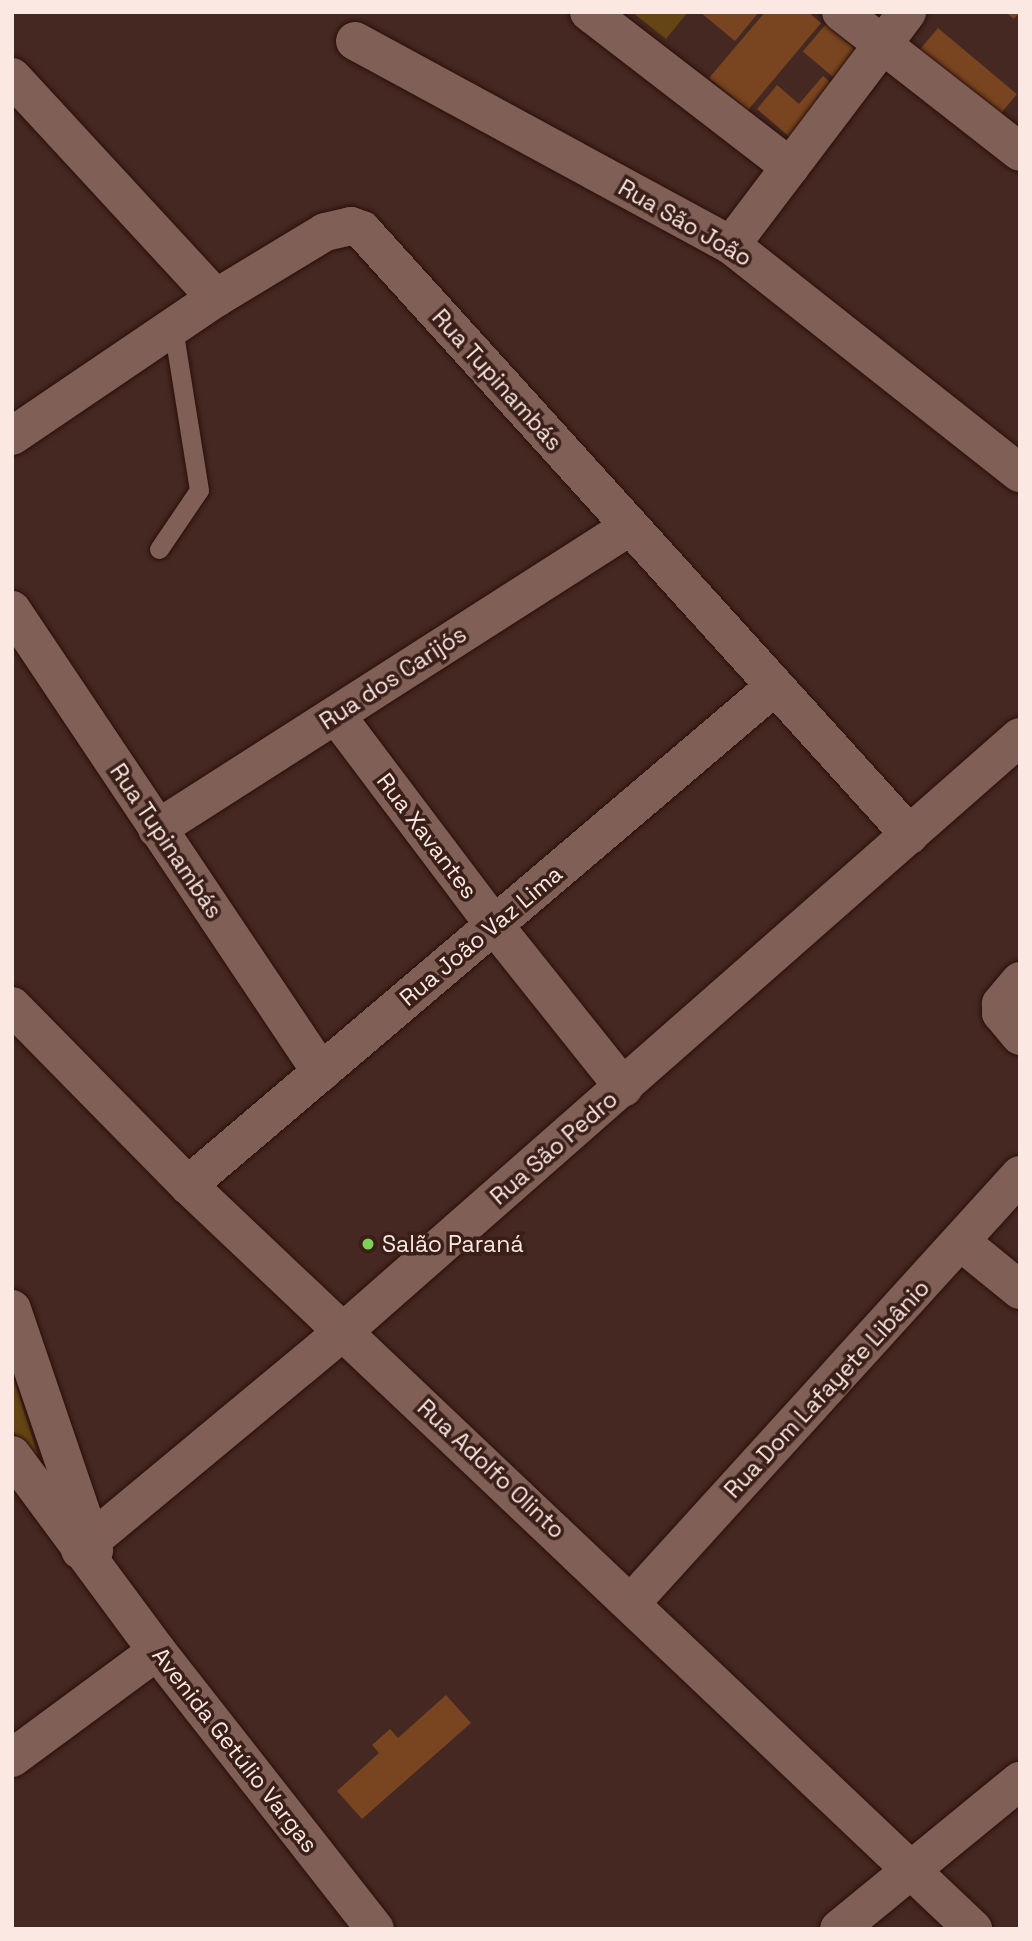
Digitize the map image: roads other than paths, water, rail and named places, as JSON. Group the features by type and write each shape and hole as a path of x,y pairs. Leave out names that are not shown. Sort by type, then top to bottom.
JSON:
{"street":[{"path":"589,12 790,167"},
{"path":"841,12 1020,152"},
{"path":"731,245 906,12"},
{"name":"Rua São João","path":"355,41 731,245 1020,473"},
{"path":"12,77 216,298"},
{"name":"Rua Tupinambás","path":"12,436 216,298 325,232 351,226 362,230 910,835"},
{"name":"Rua dos Carijós","path":"157,829 629,527"},
{"name":"Rua Tupinambás","path":"12,610 320,1072"},
{"name":"Rua João Vaz Lima","path":"188,1185 774,687"},
{"name":"Rua Xavantes","path":"337,715 494,925 624,1088"},
{"name":"Rua São Pedro","path":"90,1553 624,1088 1020,737"},
{"path":"1020,981 1001,1004 1001,1013 1020,1036"},
{"name":"Rua Adolfo Olinto","path":"12,1006 188,1185 632,1602 909,1873 973,1929"},
{"name":"Rua Dom Lafayete Libânio","path":"632,1602 1020,1175"},
{"path":"961,1242 1020,1290"},
{"path":"12,1309 90,1553"},
{"name":"Avenida Getúlio Vargas","path":"12,1455 90,1553 157,1651 374,1929"},
{"path":"12,1758 157,1651"},
{"path":"839,1929 1020,1781"}],"lane":[{"path":"159,549 199,490 173,328"}],"place":[{"name":"Salão Paraná","path":"368,1244"}]}
